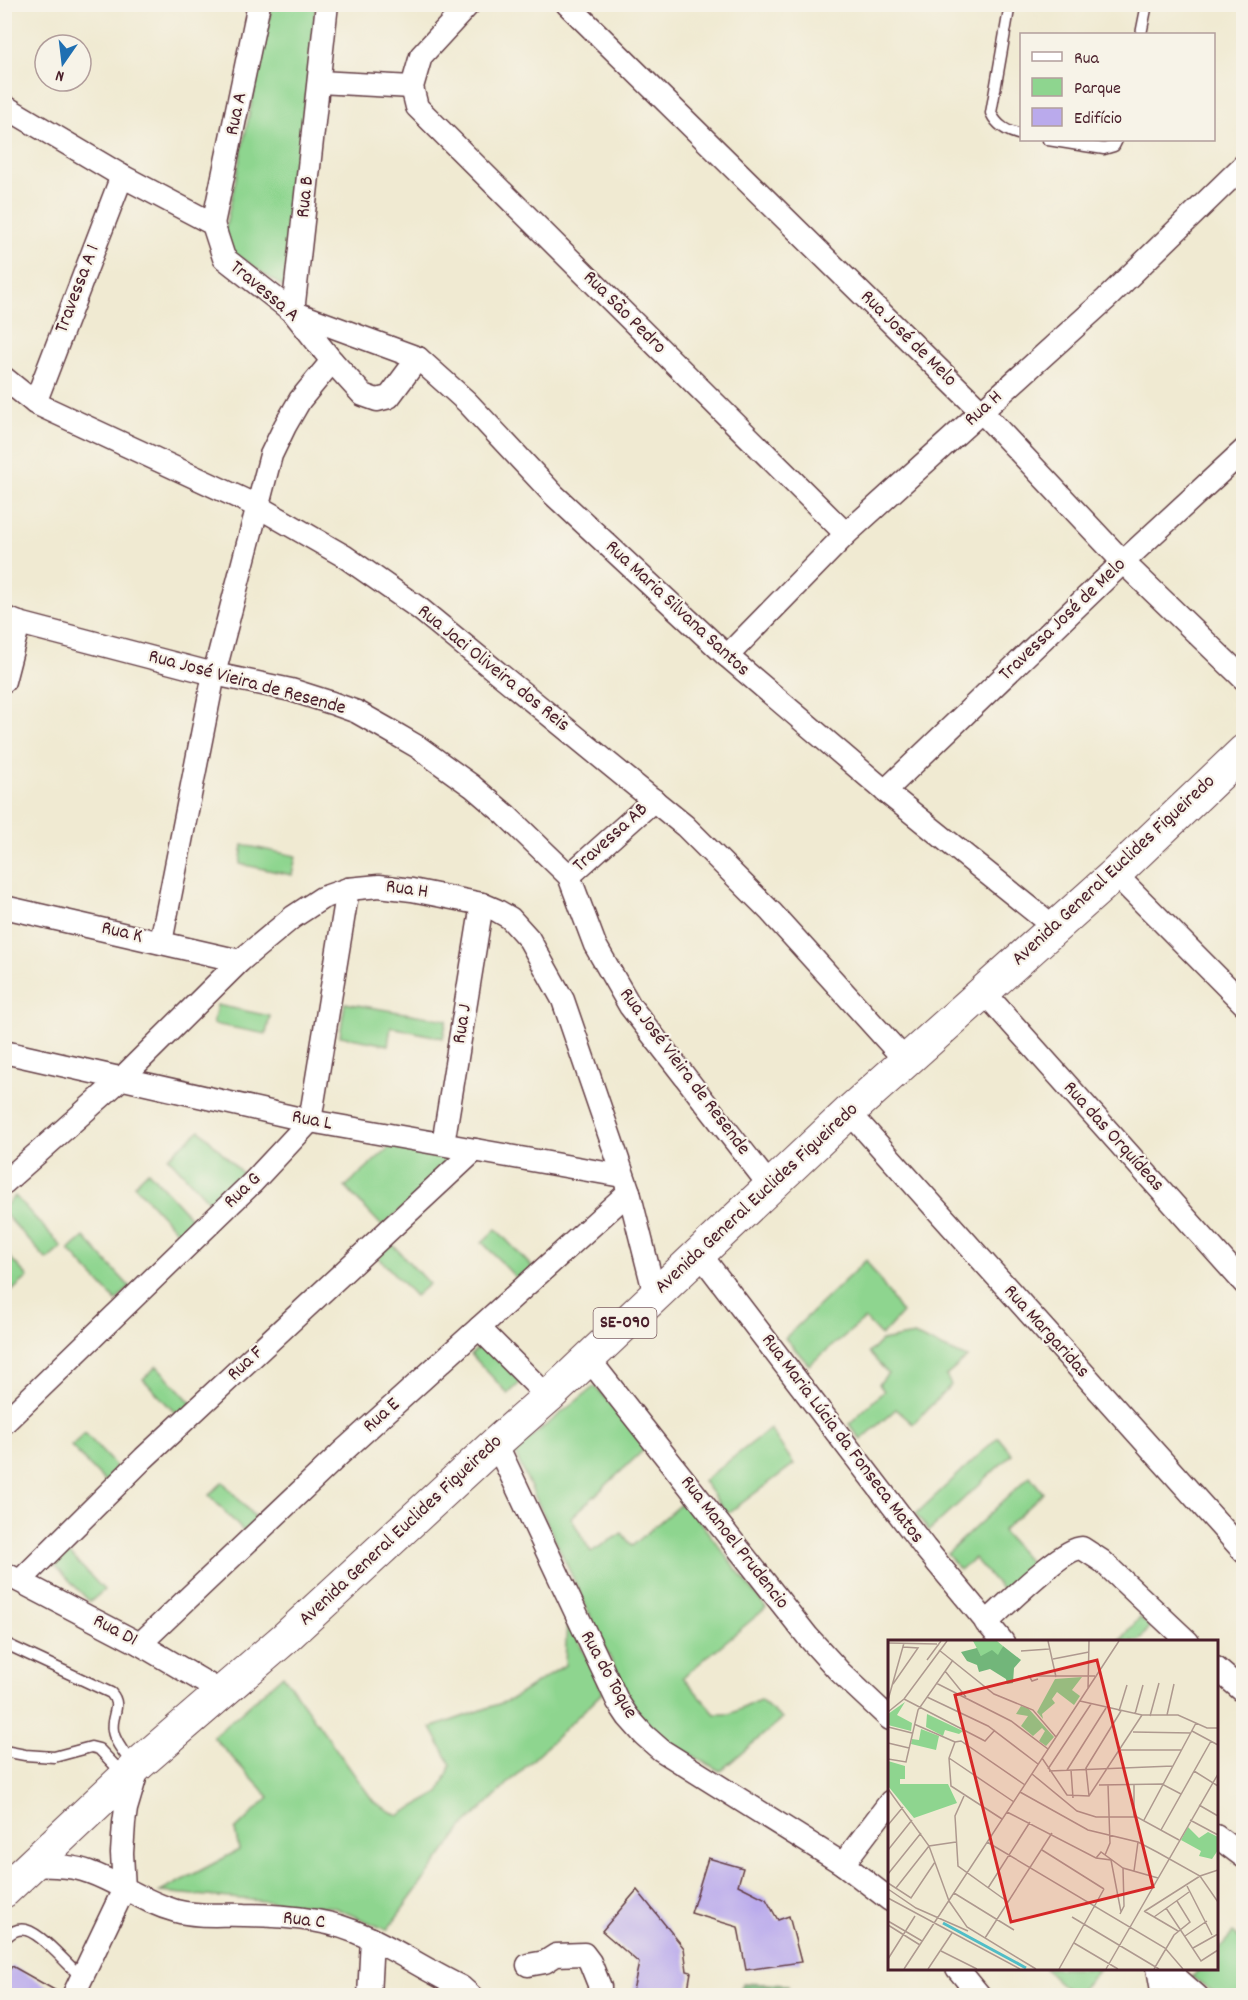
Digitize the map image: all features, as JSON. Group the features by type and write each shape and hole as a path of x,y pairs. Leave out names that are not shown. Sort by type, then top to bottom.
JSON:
{"main road":[{"name":"Avenida General Euclides Figueiredo","path":"4,1891 133,1769 284,1639 548,1397 849,1112 1115,874 1244,751"}],"street":[{"name":"Rua A","path":"213,224 259,4"},
{"name":"Rua B","path":"293,312 327,4"},
{"path":"319,82 412,87 421,56 469,4"},
{"name":"Rua José de Melo","path":"567,4 981,411 1124,562 1244,679"},
{"name":"Rua São Pedro","path":"412,87 417,107 846,534"},
{"path":"4,106 122,176 213,224"},
{"name":"Travessa A 1","path":"35,403 122,176"},
{"name":"Rua H","path":"727,656 846,534 1240,176"},
{"name":"Travessa A","path":"213,224 224,258 293,312 332,361 363,394 377,400 389,397 418,358"},
{"name":"Rua Maria Silvana Santos","path":"293,312 418,358 467,402 554,495 727,656 885,791 1054,927"},
{"path":"161,942 214,674 272,455 300,400 332,361"},
{"name":"Rua Jaci Oliveira dos Reis","path":"4,378 35,403 257,506 344,556 420,609 685,826 771,912 906,1061"},
{"name":"Travessa José de Melo","path":"885,791 1244,450"},
{"path":"4,681 12,620"},
{"name":"Rua José Vieira de Resende","path":"12,620 214,674 291,690 357,712 418,747 472,786 506,815 569,876 595,945 630,1006 770,1186"},
{"name":"Travessa AB","path":"569,876 654,800"},
{"path":"1115,874 1244,1004"},
{"name":"Rua H","path":"4,1184 121,1079 240,960 313,903 348,889 379,886 412,890 482,904 496,910 519,927 529,939 563,1000 625,1184 655,1295"},
{"path":"310,1121 348,889"},
{"name":"Rua J","path":"443,1143 482,904"},
{"name":"Rua K","path":"4,907 240,960"},
{"name":"Rua das Orquídeas","path":"982,991 1244,1283"},
{"name":"Rua L","path":"4,1052 310,1121 475,1149 625,1184"},
{"name":"Rua Margaridas","path":"849,1112 1244,1552"},
{"name":"Rua G","path":"4,1423 253,1182 310,1121"},
{"name":"Rua F","path":"12,1577 144,1458 475,1149"},
{"name":"Rua E","path":"140,1644 341,1453 479,1328 625,1184"},
{"name":"Rua Maria Lúcia da Fonseca Matos","path":"700,1254 925,1548 1002,1640"},
{"path":"479,1328 548,1397"},
{"name":"Rua Manoel Prudencio","path":"588,1358 808,1637 840,1672 888,1717"},
{"name":"Rua do Toque","path":"496,1443 599,1664 628,1717 661,1750 843,1864 888,1898"},
{"path":"986,1623 1058,1559 1073,1549 1082,1548 1102,1561 1187,1640"},
{"name":"Rua D1","path":"12,1577 140,1644 223,1693"},
{"path":"1218,1670 1244,1692"},
{"path":"77,1986 124,1889 122,1853 124,1823 133,1769"},
{"path":"843,1864 888,1805"},
{"path":"1218,1838 1244,1857"},
{"name":"Rua C","path":"30,1865 80,1869 145,1901 179,1912 318,1921 336,1925 372,1939 461,1987 471,1995"},
{"path":"369,1995 372,1939"},
{"path":"528,1965 545,1962 555,1955 584,1954 590,1962 600,1987 597,1995"},
{"path":"959,1970 980,1995"},
{"path":"1158,1970 1163,1995"},
{"path":"1167,1970 1197,1995"}],"lane":[{"path":"1010,4 991,113 999,126 1020,134"},
{"path":"1141,33 1147,4"},
{"path":"1054,141 1107,149 1114,143"},
{"path":"4,1643 111,1693 118,1705 112,1726 113,1734 133,1769"},
{"path":"4,1751 54,1757 91,1747 99,1749 133,1769"},
{"path":"4,1939 11,1932 18,1930 38,1936 77,1986"}],"green space":[{"path":"272,5 316,5 286,289 234,253 224,235"},
{"path":"243,845 296,856 292,875 240,864"},
{"path":"345,1003 447,1020 443,1038 391,1027 388,1045 340,1036"},
{"path":"217,1005 270,1016 266,1034 213,1024"},
{"path":"200,1130 245,1176 214,1207 168,1157"},
{"path":"392,1145 457,1161 382,1226 345,1187"},
{"path":"148,1171 195,1222 180,1235 134,1185"},
{"path":"15,1196 62,1247 47,1260 5,1214 5,1206"},
{"path":"496,1229 533,1268 519,1281 482,1242"},
{"path":"84,1237 130,1287 116,1301 69,1250"},
{"path":"392,1244 429,1284 415,1296 378,1257"},
{"path":"5,1252 28,1277 13,1290 5,1281"},
{"path":"866,1260 902,1313 881,1336 865,1319 809,1365 785,1338"},
{"path":"914,1335 967,1358 946,1376 951,1385 913,1424 896,1409 861,1440 849,1424 884,1391 879,1384 888,1373 869,1353 881,1341"},
{"path":"485,1342 522,1381 508,1394 471,1354"},
{"path":"157,1366 194,1406 180,1418 143,1379"},
{"path":"595,1386 648,1446 571,1518 591,1552 622,1533 632,1546 684,1501 766,1608 683,1677 715,1714 730,1714 760,1700 782,1719 720,1771 667,1741 635,1712 514,1451"},
{"path":"770,1429 794,1464 727,1514 703,1481"},
{"path":"85,1433 121,1472 108,1485 71,1446"},
{"path":"998,1437 1012,1454 929,1531 916,1514"},
{"path":"1030,1476 1043,1493 1002,1531 1037,1570 1006,1594 974,1558 960,1570 947,1554"},
{"path":"223,1482 259,1522 246,1534 209,1495"},
{"path":"67,1551 104,1590 90,1602 53,1563"},
{"path":"567,1617 603,1692 462,1828 387,1930 333,1907 160,1892 239,1850 235,1830 269,1797 213,1737 283,1675 374,1802 398,1816 439,1793 451,1765 431,1728 510,1700 565,1665"},
{"path":"1140,1617 1150,1627 1140,1640 1121,1640"},
{"path":"1233,1933 1243,1941 1243,1995 1218,1995 1192,1977 1200,1970 1218,1970 1218,1950"},
{"path":"1046,1970 1099,1970 1075,1996"},
{"path":"743,1983 788,1985 788,1995 739,1995"}],"building":[{"path":"708,1858 743,1868 738,1885 766,1899 778,1920 789,1916 801,1962 746,1970 738,1927 691,1913"},
{"path":"637,1890 684,1948 687,1971 691,1972 687,1995 632,1995 639,1963 602,1931"},
{"path":"12,1966 60,1995 4,1995 4,1980"}]}
